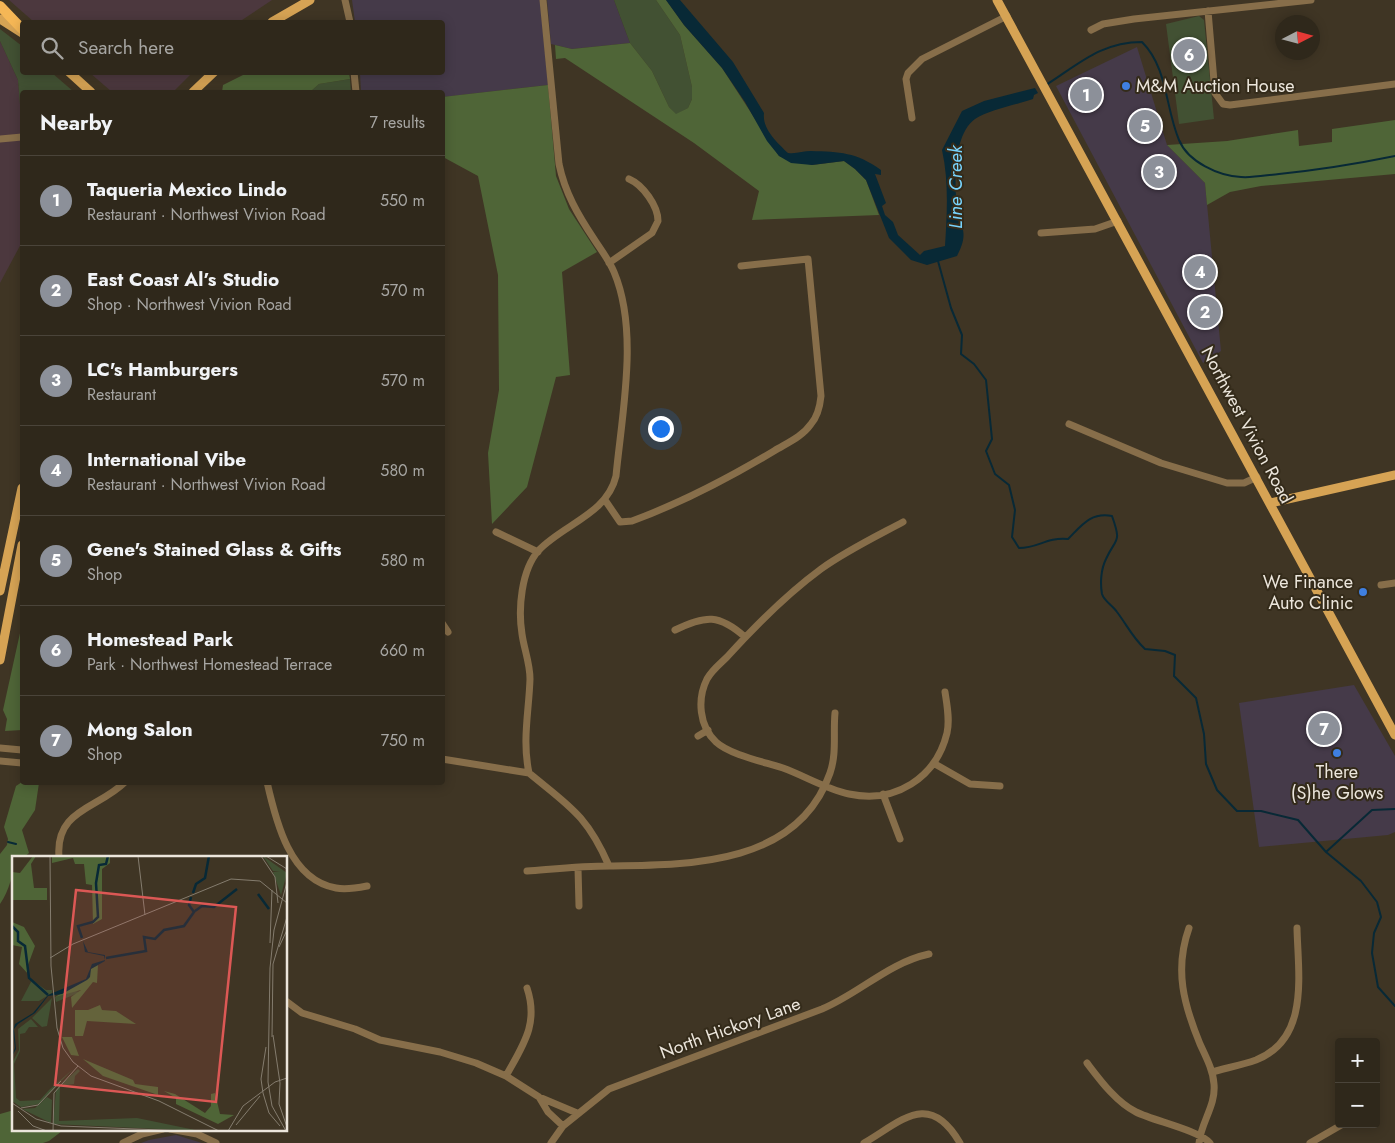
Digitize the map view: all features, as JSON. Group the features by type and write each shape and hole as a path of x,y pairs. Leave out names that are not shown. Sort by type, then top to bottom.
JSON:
{"highway":[{"path":"0,6 20,29"}],"main road":[{"path":"275,20 310,0"},
{"name":"Northwest Vivion Road","path":"997,0 1054,102 1395,735"},
{"path":"0,19 20,30"},
{"path":"72,75 89,90"},
{"path":"195,90 211,75"},
{"path":"1270,503 1395,476"},
{"path":"0,591 20,497"},
{"path":"0,660 20,555"}],"street":[{"path":"345,0 350,20"},
{"path":"529,773 524,753 524,734 530,677 520,620 527,574 538,552 606,500 612,490 616,476 628,338 621,289 609,263 570,202 562,181 543,0"},
{"path":"1091,30 1103,24 1115,22 1311,0"},
{"path":"1208,12 1216,93 1223,104 1230,106 1395,84"},
{"path":"912,118 906,80 908,73 914,66 931,54 1007,16"},
{"path":"354,75 356,90"},
{"path":"0,140 20,137"},
{"path":"609,263 652,233 658,221 656,209 640,186 629,179"},
{"path":"1041,233 1095,229 1118,221"},
{"path":"606,500 616,519 620,522 632,521 702,490 754,463 802,434 812,424 820,410 821,396 808,259 741,266"},
{"path":"1069,424 1161,463 1227,483 1244,483 1257,477"},
{"path":"903,522 822,568 794,590 712,671 704,687 701,706 708,730 717,742 727,749 838,791 858,796 883,794 911,784 935,764 948,732 945,692"},
{"path":"496,532 538,552"},
{"path":"1381,585 1395,583"},
{"path":"675,630 694,621 707,618 730,624 745,637"},
{"path":"445,628 448,632"},
{"path":"527,871 609,866 674,865 713,859 760,846 781,836 800,822 815,804 825,785 834,758 834,713"},
{"path":"698,736 708,730"},
{"path":"0,748 20,750"},
{"path":"445,759 529,773 566,802 588,823 609,866"},
{"path":"0,761 20,763"},
{"path":"935,764 970,784 1000,786"},
{"path":"59,856 60,836 70,820 121,785"},
{"path":"268,785 279,826 292,854 304,872 316,881 337,888 367,886"},
{"path":"883,794 900,839"},
{"path":"578,868 579,906"},
{"path":"1189,928 1182,951 1183,993 1189,1014 1212,1072 1213,1101 1200,1140"},
{"path":"1212,1072 1262,1057 1275,1048 1290,1030 1297,1014 1298,928"},
{"name":"North Hickory Lane","path":"551,1143 563,1126 577,1112 609,1089 700,1057 822,1010 841,1001 901,962 929,954"},
{"path":"506,1076 530,1030 533,1011 527,988"},
{"path":"288,1002 302,1013 355,1029 380,1040 440,1052 476,1062 506,1076 539,1096 577,1112"},
{"path":"1087,1063 1109,1089 1133,1111 1210,1143"},
{"path":"539,1096 548,1112 563,1126"},
{"path":"864,1143 905,1117 927,1114 939,1117 946,1123 960,1143"},
{"path":"1310,1143 1336,1128"},
{"path":"123,1143 142,1134 160,1130"},
{"path":"175,1130 197,1134 216,1143"}],"shaded area":[{"path":"9,0 272,0 242,20 32,20"},
{"path":"352,0 540,0 548,85 445,97 445,90 361,90 360,75 445,75 445,20 355,20"},
{"path":"547,0 614,0 630,43 572,49 551,44"},
{"path":"0,41 18,80 20,104 20,246 0,283"},
{"path":"1137,47 1167,145 1205,183 1221,351 1203,363 1056,86"},
{"path":"92,75 190,75 175,90 110,90"},
{"path":"1354,685 1395,756 1395,832 1388,835 1259,847 1239,703"},
{"path":"176,1135 202,1143 141,1143 149,1140"}],"green space":[{"path":"614,0 656,0 680,35 692,87 692,99 688,108 676,115 669,107 652,71 630,43"},
{"path":"656,0 666,0 684,25 722,68 779,156 812,165 844,161 866,180 879,215 752,220 759,191 694,143 565,58 556,59 555,45 572,49 630,43 652,71 669,107 676,114 688,108 692,99 692,87 680,35"},
{"path":"1199,16 1204,20 1214,119 1179,124 1166,24"},
{"path":"0,29 20,44 20,75 54,75 72,90 20,90 20,104 18,80 0,41"},
{"path":"243,75 349,75 350,79 319,84 312,90 222,90 223,85"},
{"path":"350,79 351,90 312,90 319,84"},
{"path":"548,85 556,176 569,209 597,252 562,272 570,375 556,377 527,487 492,524 488,453 499,390 498,275 478,176 445,158 445,97"},
{"path":"1395,120 1395,174 1261,186 1230,192 1207,205 1205,183 1167,145 1227,141 1298,130 1299,146 1332,142 1332,129"},
{"path":"20,633 20,730 5,731 7,719 3,710"},
{"path":"20,783 20,785 39,785 35,810 22,830 29,853 25,856 12,856 10,882 0,904 0,854 7,845 8,839 4,827 16,786"},
{"path":"12,1111 12,1130 62,1131 49,1141 43,1143 0,1143 0,1114"}],"water":[{"path":"666,0 680,0 733,62 764,113 765,124 768,130 788,153 811,151 848,154 856,156 881,170 881,175 875,174 886,203 882,206 885,215 893,222 898,235 920,255 924,251 945,246 947,186 942,150 962,111 984,101 1035,88 1038,93 1034,95 1033,99 995,110 975,119 967,127 958,152 956,166 957,209 963,230 961,247 957,256 927,265 911,260 889,238 866,180 844,161 812,165 791,163 779,156 767,141 745,102 722,68 684,25"}],"waterway":[{"name":"Line Creek","path":"1046,85 1102,50 1127,43 1142,42 1157,64 1174,127 1183,148 1197,161 1214,171 1232,176 1255,177 1323,169 1395,156"},
{"path":"938,261 951,308 962,335 961,354 974,364 986,380 992,439 986,451 995,474 1009,485 1015,510 1012,537 1019,548 1026,548 1054,540 1068,539 1087,521 1098,516 1112,516 1117,536 1103,567 1102,594 1145,649 1165,651 1175,655 1174,676 1196,698 1204,734 1206,764 1217,790 1237,811 1261,811 1298,820 1326,852 1372,810 1395,809"},
{"path":"8,842 16,844"},
{"path":"1326,852 1361,881 1377,902 1381,917 1374,933 1372,953 1378,987 1395,1006"}],"place":[{"name":"Homestead Park","path":"1189,55"},
{"name":"M&M Auction House","path":"1126,86"},
{"name":"Taqueria Mexico Lindo","path":"1086,95"},
{"name":"Gene's Stained Glass & Gifts","path":"1145,126"},
{"name":"LC's Hamburgers","path":"1159,172"},
{"name":"International Vibe","path":"1200,272"},
{"name":"East Coast Al’s Studio","path":"1205,312"},
{"name":"We Finance Auto Clinic","path":"1363,592"},
{"name":"Mong Salon","path":"1324,729"},
{"name":"There (S)he Glows","path":"1337,753"}]}
